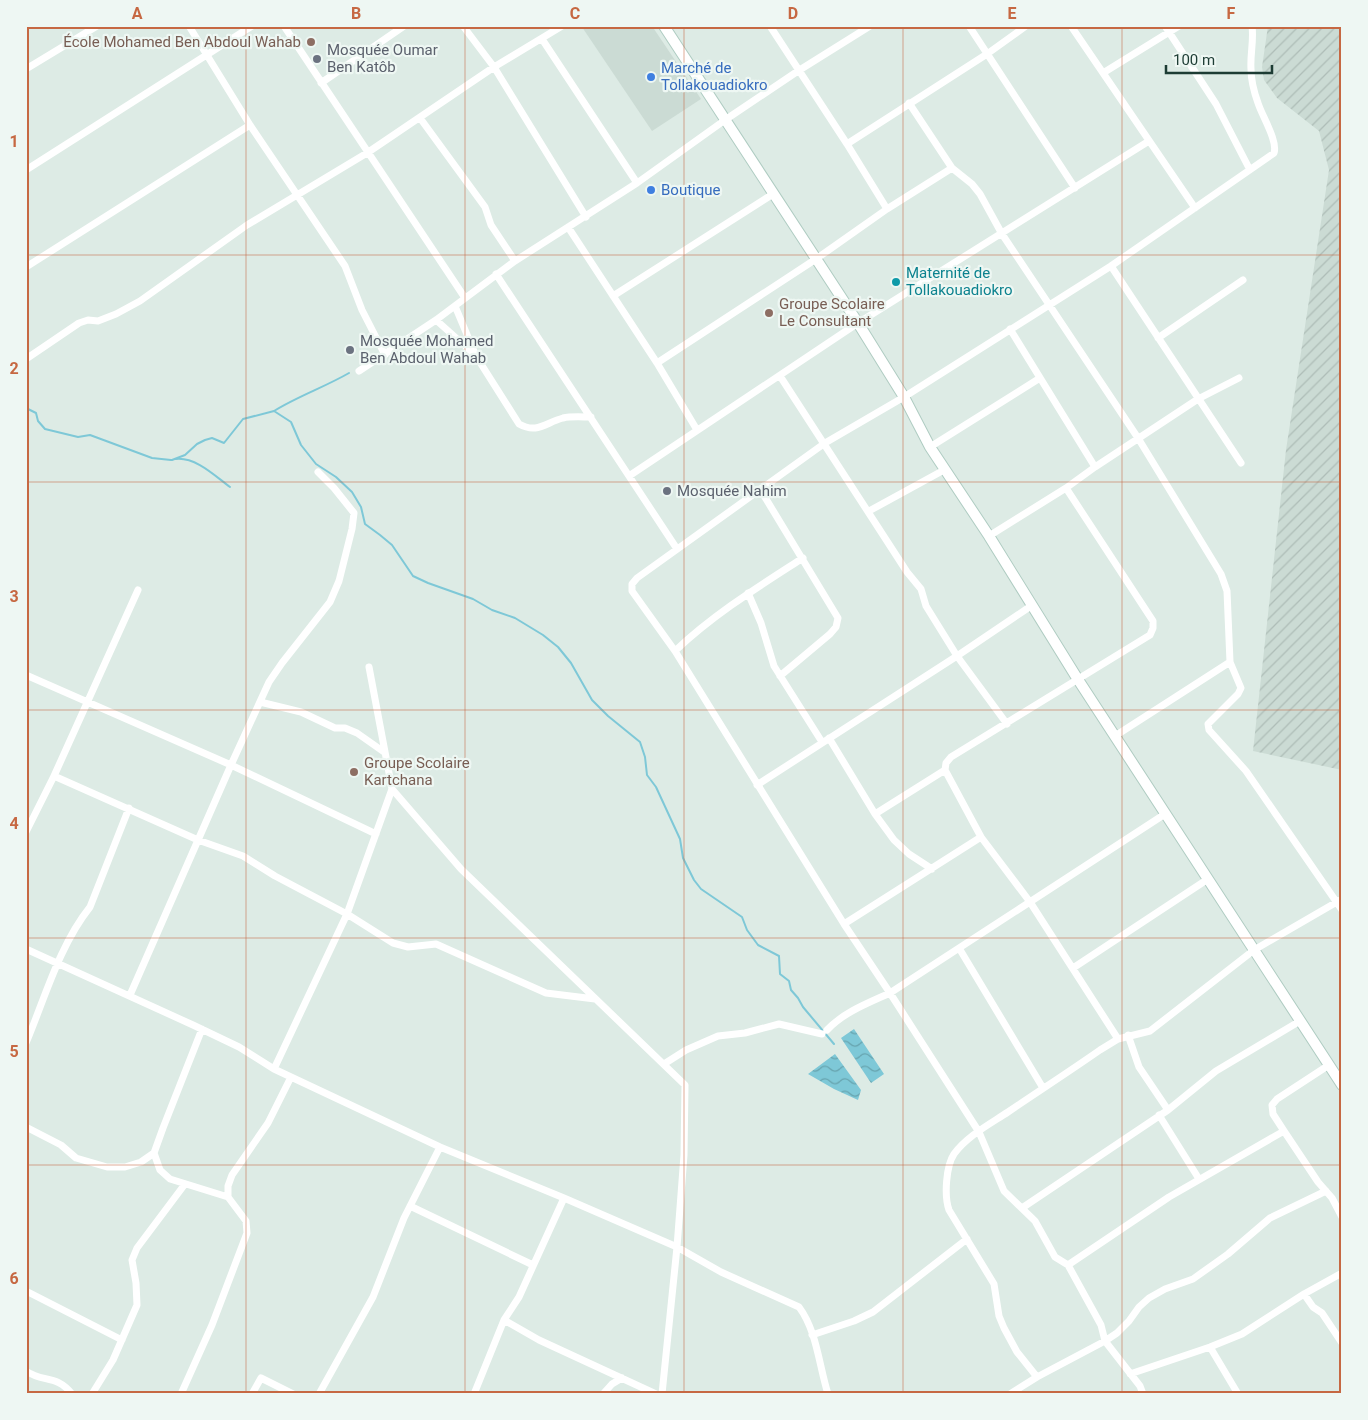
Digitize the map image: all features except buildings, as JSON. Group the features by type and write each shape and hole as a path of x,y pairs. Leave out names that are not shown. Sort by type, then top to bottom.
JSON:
{"street":[{"path":"26,69 97,26"},
{"path":"189,26 250,125 345,266 362,310 385,355"},
{"path":"26,170 252,26"},
{"path":"284,26 464,298"},
{"path":"321,83 404,26"},
{"path":"463,26 494,68 586,217"},
{"path":"26,360 79,323 88,320 98,321 140,301 247,225 367,153 494,68 562,26"},
{"path":"664,26 858,323 904,397 930,448 989,536 1077,678 1329,1065 1339,1074 1342,1085"},
{"path":"770,26 887,209"},
{"path":"359,371 436,320 515,261 637,184 725,120 870,26"},
{"path":"969,26 1074,188"},
{"path":"846,144 987,54 1026,26"},
{"path":"1071,26 1195,208"},
{"path":"1103,73 1167,30 1179,26"},
{"path":"1143,1394 1140,1386 1105,1341 1102,1324 1068,1265 1055,1257 1035,1221 1004,1191 979,1132 844,924 675,651 632,591 632,584 637,578 825,443 904,397 1111,266 1274,153 1276,148 1253,87 1251,70 1252,26"},
{"path":"1167,30 1230,127 1250,170"},
{"path":"542,40 637,184"},
{"path":"909,103 952,168 972,184 980,194 1002,234 1048,306 1138,438 1221,574 1227,591 1230,662 1240,690 1213,717 1208,724 1209,730 1246,771 1339,900 1342,910"},
{"path":"420,118 485,207 491,225 515,261"},
{"path":"26,267 250,125"},
{"path":"629,476 858,323 1150,141"},
{"path":"657,363 816,259 887,209 952,168"},
{"path":"613,296 773,194"},
{"path":"568,227 657,363 697,430"},
{"path":"1111,266 1241,463"},
{"path":"496,274 677,549"},
{"path":"1158,338 1243,280"},
{"path":"455,306 476,356 518,424 528,429 565,417 591,417"},
{"path":"436,320 476,356"},
{"path":"1010,329 1095,467"},
{"path":"780,376 907,572 921,589 926,606 957,656 1007,724"},
{"path":"930,448 1040,378"},
{"path":"989,536 1066,488 1198,399 1239,378"},
{"path":"869,512 944,470"},
{"path":"130,995 269,682 330,602 339,582 354,513 318,472"},
{"path":"1066,488 1153,621 1150,635 951,757 946,763 945,770 981,837 1030,902 1118,1039"},
{"path":"760,490 838,618 836,627 830,634 780,676"},
{"path":"675,651 726,608 802,558"},
{"path":"26,832 54,776 138,590"},
{"path":"748,593 761,624 774,666 822,742"},
{"path":"757,784 957,656 1031,606"},
{"path":"1115,736 1230,662"},
{"path":"369,667 392,789 461,869 685,1085 684,1155 662,1394"},
{"path":"26,674 231,765 376,834"},
{"path":"260,702 301,712 335,728 345,728 357,733 384,752"},
{"path":"829,738 875,814 894,840 909,854 932,869"},
{"path":"875,814 945,770"},
{"path":"54,776 198,840 243,856 275,876 347,914 393,943 408,947 436,944 546,993 595,999"},
{"path":"274,1069 347,914 392,789"},
{"path":"26,1043 79,921 90,907 129,808"},
{"path":"664,1064 686,1050 718,1036 745,1033 778,1024 824,1032 835,1022 862,1006 890,993 1165,814"},
{"path":"844,924 981,837"},
{"path":"1073,968 1208,879"},
{"path":"1037,1378 1017,1352 1004,1328 994,1284 949,1210 946,1201 946,1191 950,1165 954,1155 979,1132 1044,1088 1118,1039 1150,1030 1254,950 1339,900"},
{"path":"959,948 1044,1088"},
{"path":"26,949 202,1029 239,1047 274,1069 440,1147 677,1247 721,1272 798,1307 804,1315 812,1335 828,1394"},
{"path":"1022,1208 1168,1110 1216,1071 1300,1021"},
{"path":"181,1394 212,1325 246,1233 246,1221 228,1197 170,1178 160,1170 154,1153 162,1128 202,1029"},
{"path":"1128,1035 1139,1067 1168,1110"},
{"path":"1329,1065 1276,1099 1272,1105 1273,1114 1284,1132 1332,1198 1342,1217"},
{"path":"228,1197 228,1186 232,1175 268,1123 291,1077"},
{"path":"1159,1115 1199,1180"},
{"path":"26,1127 61,1146 76,1158 106,1167 125,1167 141,1162 154,1153"},
{"path":"1068,1265 1199,1180 1284,1132"},
{"path":"319,1394 373,1297 410,1206 440,1147"},
{"path":"92,1394 102,1380 137,1305 132,1260 136,1248 185,1184"},
{"path":"1010,1394 1117,1333 1130,1321 1139,1306 1149,1298 1164,1289 1193,1279 1228,1254 1270,1218 1326,1191"},
{"path":"474,1394 504,1320 519,1297 564,1198"},
{"path":"410,1206 533,1266"},
{"path":"812,1335 854,1321 873,1312 967,1238"},
{"path":"1130,1374 1242,1334 1304,1294 1342,1273"},
{"path":"26,1291 122,1340"},
{"path":"1304,1294 1313,1307 1322,1313 1342,1343"},
{"path":"504,1320 545,1343 656,1394"},
{"path":"1210,1347 1238,1394"},
{"path":"26,1370 41,1378 59,1382 72,1394"},
{"path":"252,1394 260,1378 293,1394"},
{"path":"603,1394 612,1384 622,1378"}],"shaded area":[{"name":"Marché de Tollakouadiokro","path":"652,26 701,99 652,131 582,27"},
{"path":"1268,26 1342,26 1342,770 1253,751 1286,450 1329,170 1319,131 1277,98 1264,80 1262,67"}],"water":[{"path":"854,1029 884,1074 871,1083 841,1038"},
{"path":"835,1054 861,1090 858,1100 808,1074"}],"waterway":[{"path":"274,411 349,373"},
{"path":"26,408 36,413 38,421 45,429 78,437 90,435 152,458 171,460"},
{"path":"172,460 185,455 197,444 205,440 212,438 224,443 243,419 274,411 291,422 301,445 316,464 336,477 352,492 361,507 365,524 392,545 413,576 473,599 492,610 515,618 543,635 558,647 571,663 592,700 608,716 640,742 645,757 647,775 656,787 680,839 683,858 694,880 701,889 742,917 747,930 758,945 779,956 780,974 789,981 791,990 803,1007 834,1044"},
{"path":"176,459 183,459 198,464 230,487"}],"place":[{"name":"École Mohamed Ben Abdoul Wahab","path":"311,42"},
{"name":"Mosquée Oumar Ben Katôb","path":"317,59"},
{"name":"Marché de Tollakouadiokro","path":"651,77"},
{"name":"Boutique","path":"651,190"},
{"name":"Maternité de Tollakouadiokro","path":"896,282"},
{"name":"Groupe Scolaire Le Consultant","path":"769,313"},
{"name":"Mosquée Mohamed Ben Abdoul Wahab","path":"350,350"},
{"name":"Mosquée Nahim","path":"667,491"},
{"name":"Groupe Scolaire Kartchana","path":"354,772"}]}
